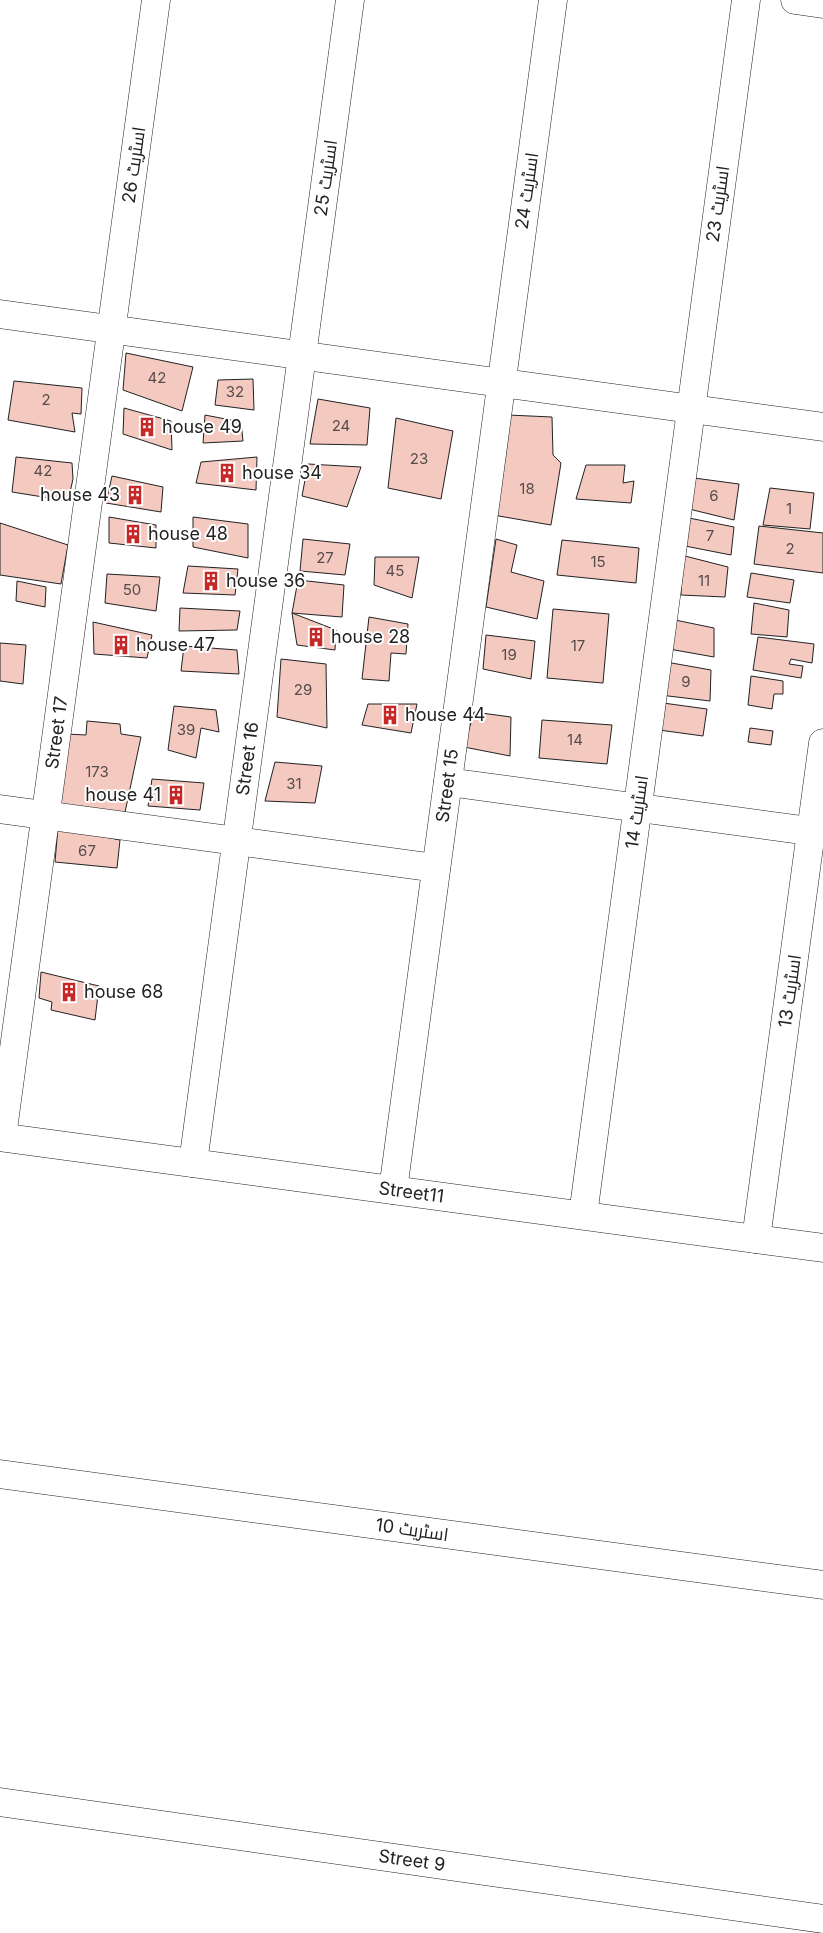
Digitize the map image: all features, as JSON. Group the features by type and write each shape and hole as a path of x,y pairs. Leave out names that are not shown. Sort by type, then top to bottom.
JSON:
{"street":[{"name":"اسٹریٹ 26","path":"112,330 156,0"},
{"name":"اسٹریٹ 25","path":"302,355 350,0"},
{"name":"اسٹریٹ 24","path":"502,383 553,0"},
{"name":"اسٹریٹ 23","path":"691,409 746,0"},
{"path":"796,0 823,4"},
{"path":"0,314 823,427"},
{"name":"Street 17","path":"1,1137 112,330"},
{"name":"Street 16","path":"193,1163 302,355"},
{"name":"Street 15","path":"393,1190 502,383"},
{"name":"اسٹریٹ 14","path":"583,1216 691,409"},
{"name":"اسٹریٹ 13","path":"756,1239 817,832 823,743"},
{"path":"448,782 817,832"},
{"path":"0,809 436,868"},
{"name":"Street11","path":"1,1137 823,1248"},
{"name":"اسٹریٹ 10","path":"0,1474 823,1585"},
{"name":"Street 9","path":"0,1802 823,1919"}],"building":[{"path":"126,353 193,367 182,411 123,390"},
{"path":"253,379 254,410 215,405 218,380"},
{"path":"14,381 82,388 81,414 72,413 75,432 8,420"},
{"path":"318,399 370,408 367,445 310,444"},
{"name":"house 49","path":"124,408 171,421 172,450 123,434"},
{"path":"205,415 241,422 243,441 203,443"},
{"path":"508,415 552,417 553,455 561,463 551,525 493,515"},
{"path":"396,418 453,431 441,499 388,488"},
{"path":"16,457 72,463 73,479 68,501 12,492"},
{"name":"house 34","path":"257,457 256,490 196,483 201,462"},
{"path":"308,464 361,467 347,507 302,496"},
{"path":"586,465 625,465 623,483 634,481 631,503 576,499"},
{"name":"house 43","path":"112,476 163,487 161,512 106,503"},
{"path":"694,478 739,484 734,520 689,509"},
{"path":"770,488 814,493 810,529 763,525"},
{"name":"house 48","path":"109,517 156,525 156,548 109,543"},
{"path":"193,517 248,524 248,558 193,547"},
{"path":"689,518 734,527 731,555 685,546"},
{"path":"0,523 68,545 61,584 0,575"},
{"path":"759,526 823,533 823,573 754,564"},
{"path":"303,539 350,544 345,575 300,571"},
{"path":"496,539 517,545 511,572 544,581 537,619 486,607"},
{"path":"562,540 639,548 636,583 557,575"},
{"path":"681,555 728,567 725,597 681,595"},
{"path":"375,557 419,557 412,598 374,585"},
{"name":"house 36","path":"188,566 238,569 235,595 183,593"},
{"path":"751,573 794,580 790,603 747,597"},
{"path":"107,574 160,577 156,611 105,603"},
{"path":"298,580 344,585 342,617 292,613"},
{"path":"17,581 46,587 45,607 16,601"},
{"path":"754,603 789,610 787,637 751,634"},
{"path":"180,608 240,611 237,630 179,631"},
{"path":"553,609 609,614 603,683 547,678"},
{"name":"house 28","path":"292,613 336,630 335,650 297,645"},
{"path":"369,617 408,624 406,654 391,653 389,681 362,679"},
{"path":"675,620 714,628 714,657 669,649"},
{"name":"house 47","path":"93,622 152,635 147,658 94,654"},
{"path":"486,635 535,641 531,679 483,669"},
{"path":"758,637 814,644 812,663 791,659 789,664 803,666 801,678 753,670"},
{"path":"0,643 26,645 23,684 0,681"},
{"path":"184,646 237,650 239,674 181,671"},
{"path":"281,659 326,664 327,728 277,717"},
{"path":"666,662 711,670 710,701 660,695"},
{"path":"751,676 783,681 783,694 774,694 772,709 748,705"},
{"path":"663,703 707,709 703,736 659,730"},
{"name":"house 44","path":"368,704 417,704 411,733 362,725"},
{"path":"174,706 216,710 219,732 201,728 196,758 168,750"},
{"path":"474,712 511,717 510,756 464,747"},
{"path":"542,720 612,725 607,764 539,758"},
{"path":"87,721 120,724 121,734 141,737 124,817 54,807 66,734 86,735"},
{"path":"750,728 773,731 771,745 748,742"},
{"path":"275,762 322,766 315,803 265,801"},
{"name":"house 41","path":"152,779 204,783 200,810 148,806"},
{"path":"58,827 120,840 117,868 55,862"},
{"name":"house 68","path":"41,972 99,986 95,1020 51,1010 52,1002 39,998"}],"place":[{"name":"house 49","path":"147,427"},
{"name":"house 34","path":"227,473"},
{"name":"house 43","path":"135,495"},
{"name":"house 48","path":"133,534"},
{"name":"house 36","path":"211,581"},
{"name":"house 28","path":"316,637"},
{"name":"house 47","path":"121,645"},
{"name":"house 44","path":"390,715"},
{"name":"house 41","path":"176,795"},
{"name":"house 68","path":"69,992"}]}
